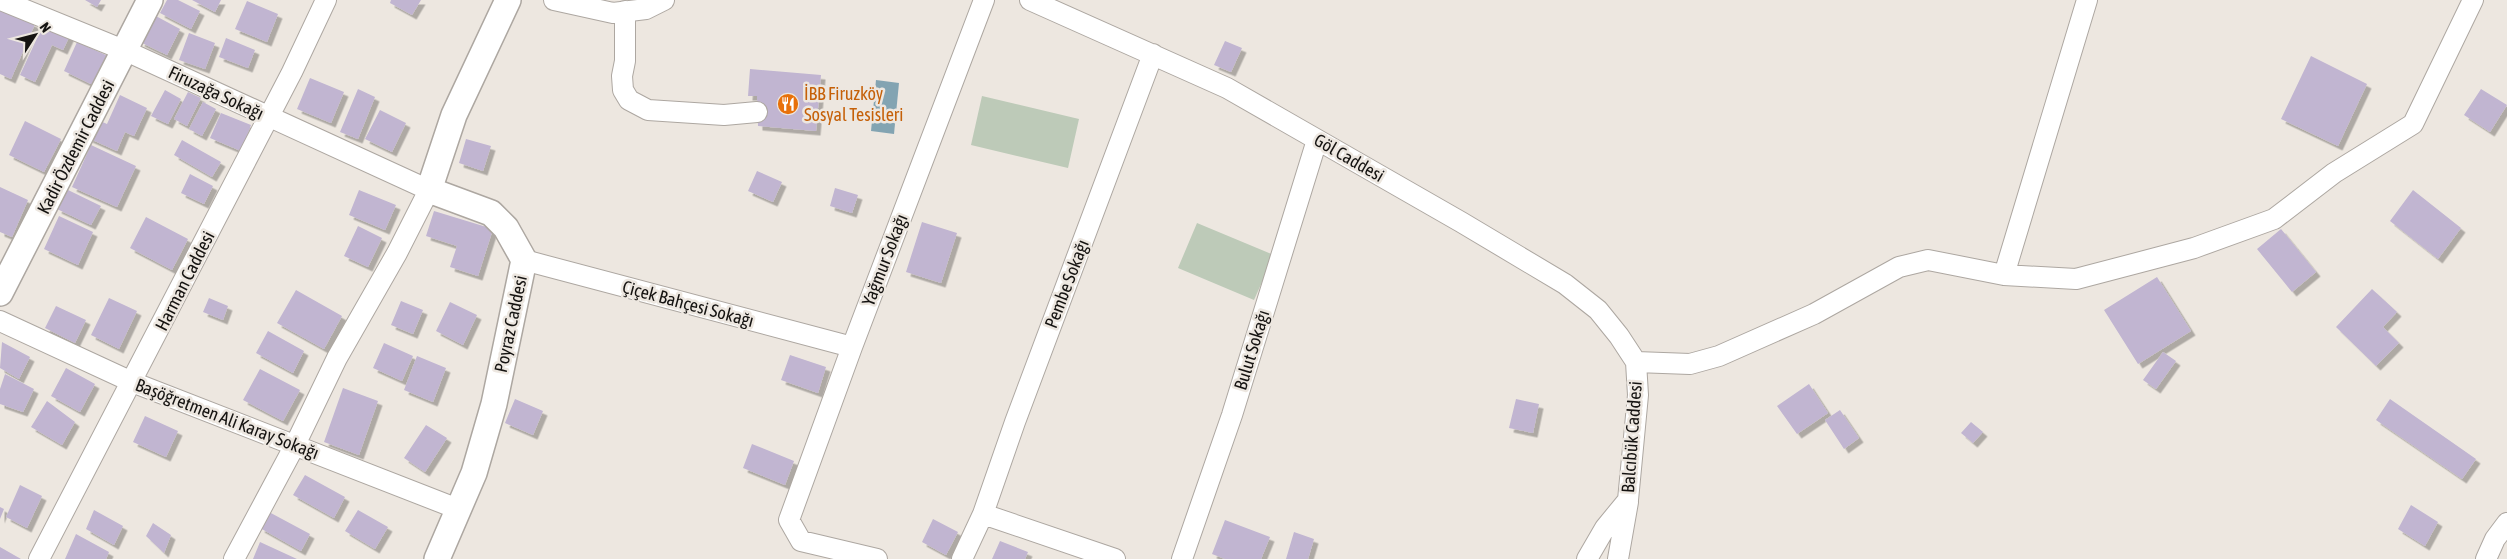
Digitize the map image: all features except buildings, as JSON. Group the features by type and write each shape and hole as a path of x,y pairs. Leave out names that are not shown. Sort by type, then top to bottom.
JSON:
{"street":[{"name":"Firuzağa Sokağı","path":"1,0 126,51 429,190"},
{"name":"Kadir Özdemir Caddesi","path":"0,294 126,51 150,0"},
{"name":"Harman Caddesi","path":"39,559 269,118 326,0"},
{"path":"234,559 295,445 337,358 397,253 429,190 454,115 508,0"},
{"path":"554,0 612,13 646,9 664,0"},
{"name":"Yağmur Sokağı","path":"877,559 801,541 789,520 852,347 984,0"},
{"name":"Göl Caddesi","path":"1030,0 1227,88 1565,284 1598,310 1619,336 1636,362"},
{"path":"2004,275 2087,0"},
{"path":"1636,362 1690,364 1719,356 1814,314 1899,267 1928,260 2004,275 2076,279 2194,248 2274,219 2334,173 2412,124 2473,0"},
{"path":"625,12 622,76 623,90 630,100 648,110 724,115 757,112"},
{"name":"Pembe Sokağı","path":"962,559 983,514 1153,54"},
{"name":"Bulut Sokağı","path":"1182,559 1232,415 1317,140"},
{"name":"Poyraz Caddesi","path":"429,190 491,213 506,228 524,260 494,404 474,472 437,559"},
{"name":"Çiçek Bahçesi Sokağı","path":"524,260 852,347"},
{"name":"Başöğretmen Ali Karay Sokağı","path":"0,321 132,382 458,509"},
{"name":"Balcıbük Caddesi","path":"1587,559 1605,528 1628,500 1638,395 1636,362"},
{"path":"1618,559 1628,500"},
{"path":"983,514 1115,559"},
{"path":"2486,559 2495,538 2507,523"}],"green space":[{"path":"982,96 1079,119 1068,168 971,145"},
{"path":"1197,223 1274,255 1254,300 1178,268"}],"water":[{"path":"876,80 899,83 894,134 871,131"}],"place":[{"name":"İBB Firuzköy Sosyal Tesisleri","path":"788,104"}]}
